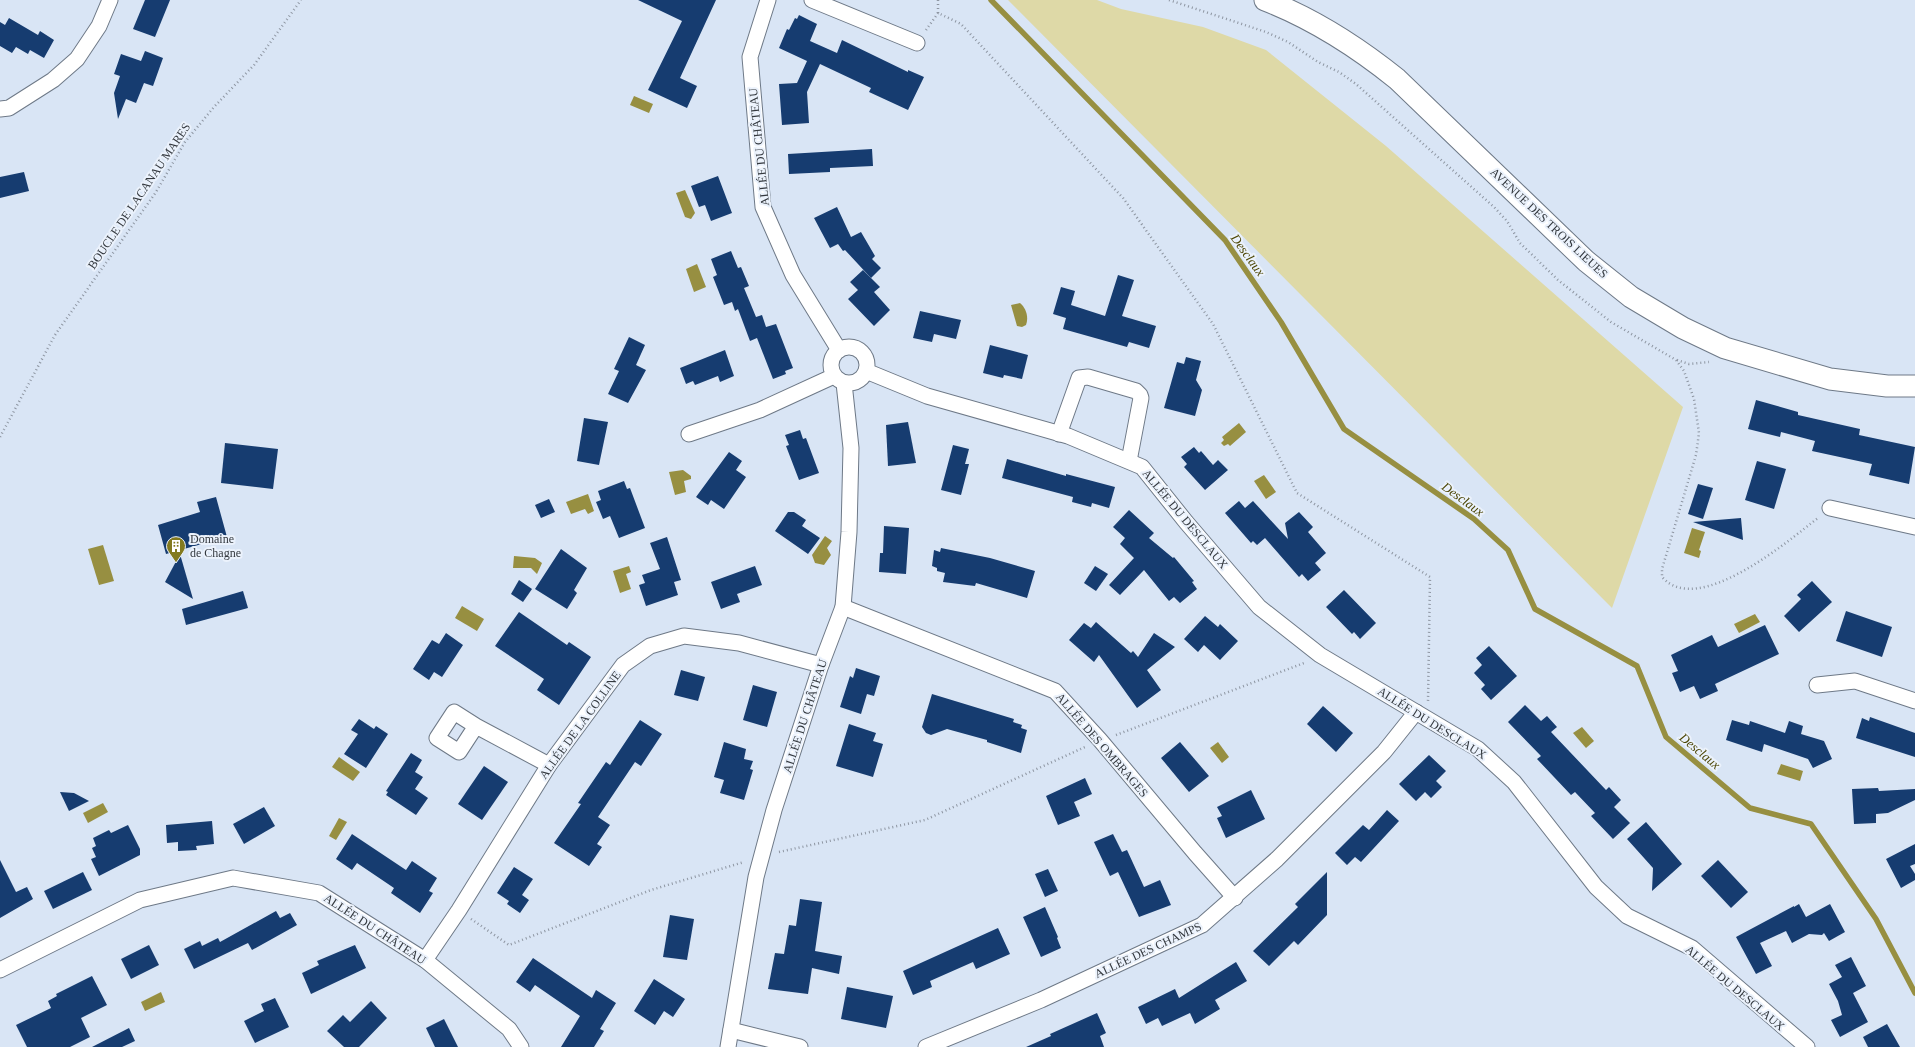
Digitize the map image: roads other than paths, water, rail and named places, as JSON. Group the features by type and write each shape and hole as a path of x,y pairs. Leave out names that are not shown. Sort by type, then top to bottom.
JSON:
{"main road":[{"name":"AVENUE DES TROIS LIEUES","path":"1265,0 1318,24 1363,52 1397,79 1586,261 1632,297 1683,328 1725,348 1830,379 1887,386 1915,386"}],"street":[{"path":"0,109 9,108 53,80 77,59 99,26 110,0"},
{"name":"ALLÉE DU CHÂTEAU","path":"768,0 750,57 763,207 793,275 838,350"},
{"path":"812,0 917,44"},
{"path":"689,434 760,410 839,379 855,383 864,376 866,371 867,360 860,351 850,347 838,350 832,359 831,365 839,379"},
{"name":"ALLÉE DU DESCLAUX","path":"866,371 927,396 1068,436 1142,467 1186,522 1259,607 1320,655 1478,749 1514,782 1596,887 1627,916 1692,948 1807,1047"},
{"name":"ALLÉE DU DESCLAUX","path":"1059,434 1079,378 1088,377 1136,391 1140,395 1140,398 1129,462"},
{"name":"ALLÉE DU CHÂTEAU","path":"728,1047 754,885 774,810 821,665 843,607 849,532 851,448 839,379"},
{"path":"1830,508 1915,527"},
{"name":"ALLÉE DES OMBRAGES","path":"843,607 1055,691 1100,740 1235,898"},
{"name":"ALLÉE DE LA COLLINE","path":"425,960 459,910 549,765 623,665 650,646 684,636 739,643 821,665"},
{"path":"1817,685 1855,681 1915,701"},
{"name":"ALLÉE DES CHAMPS","path":"926,1047 1041,1000 1202,925 1235,898 1277,859 1422,716"},
{"path":"476,726 549,765"},
{"name":"ALLÉE DU CHÂTEAU","path":"0,970 140,900 234,878 319,893 425,960 509,1029 516,1045"},
{"path":"731,1030 800,1047"}],"waterway":[{"name":"Desclaux","path":"991,0 1225,240 1281,322 1344,429 1474,519 1508,550 1535,609 1637,666 1666,737 1750,808 1811,824 1876,919 1915,993"}],"place":[{"name":"Domaine de Chagne","path":"176,563"}]}
